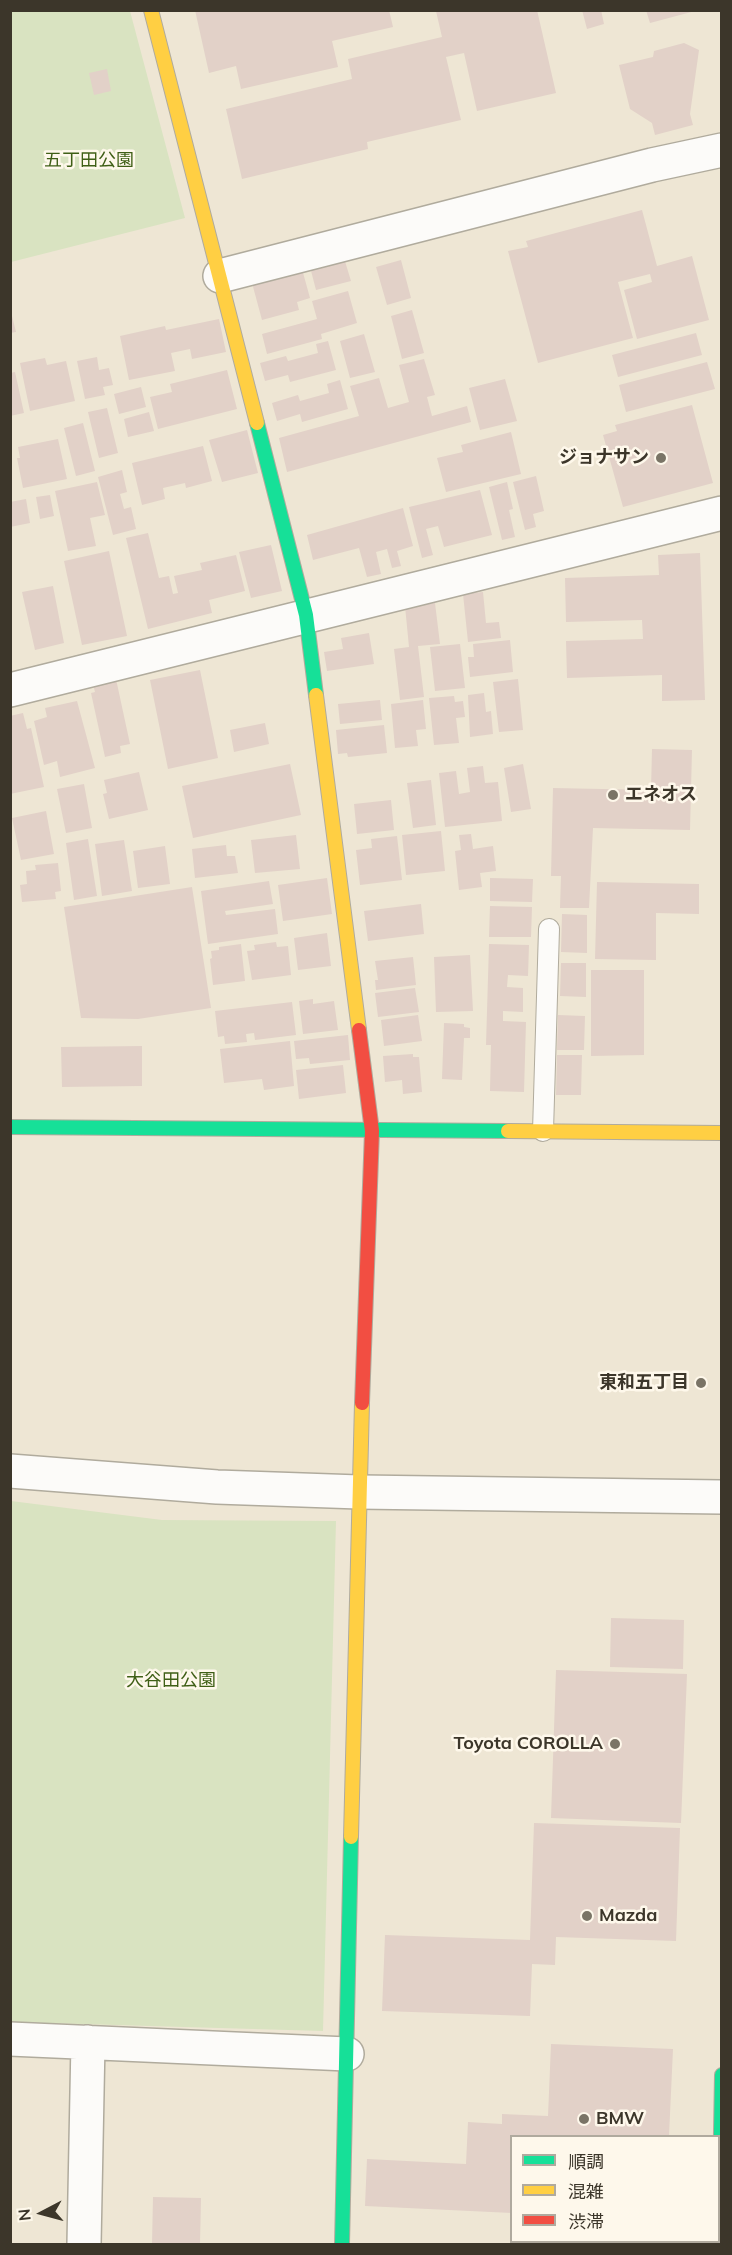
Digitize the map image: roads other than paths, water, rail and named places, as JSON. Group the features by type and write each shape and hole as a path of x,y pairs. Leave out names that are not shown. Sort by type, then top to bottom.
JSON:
{"street":[{"path":"151,10 306,615 372,1131 359,1492 342,2244"},
{"path":"220,276 640,168 722,150"},
{"path":"10,690 722,513"},
{"path":"10,1127 722,1133"},
{"path":"10,1471 217,1487 359,1492 722,1497"},
{"path":"10,2039 347,2054"},
{"path":"84,2244 88,2042"},
{"path":"720,2188 722,2075"}],"lane":[{"path":"543,1131 549,929"}],"place":[{"name":"ジョナサン","path":"661,458"},
{"name":"エネオス","path":"613,795"},
{"name":"東和五丁目","path":"701,1383"},
{"name":"Toyota COROLLA","path":"615,1744"},
{"name":"Mazda","path":"587,1916"},
{"name":"BMW","path":"584,2119"}],"park label":[{"name":"五丁田公園","path":"89,161"},
{"name":"大谷田公園","path":"171,1681"}]}
